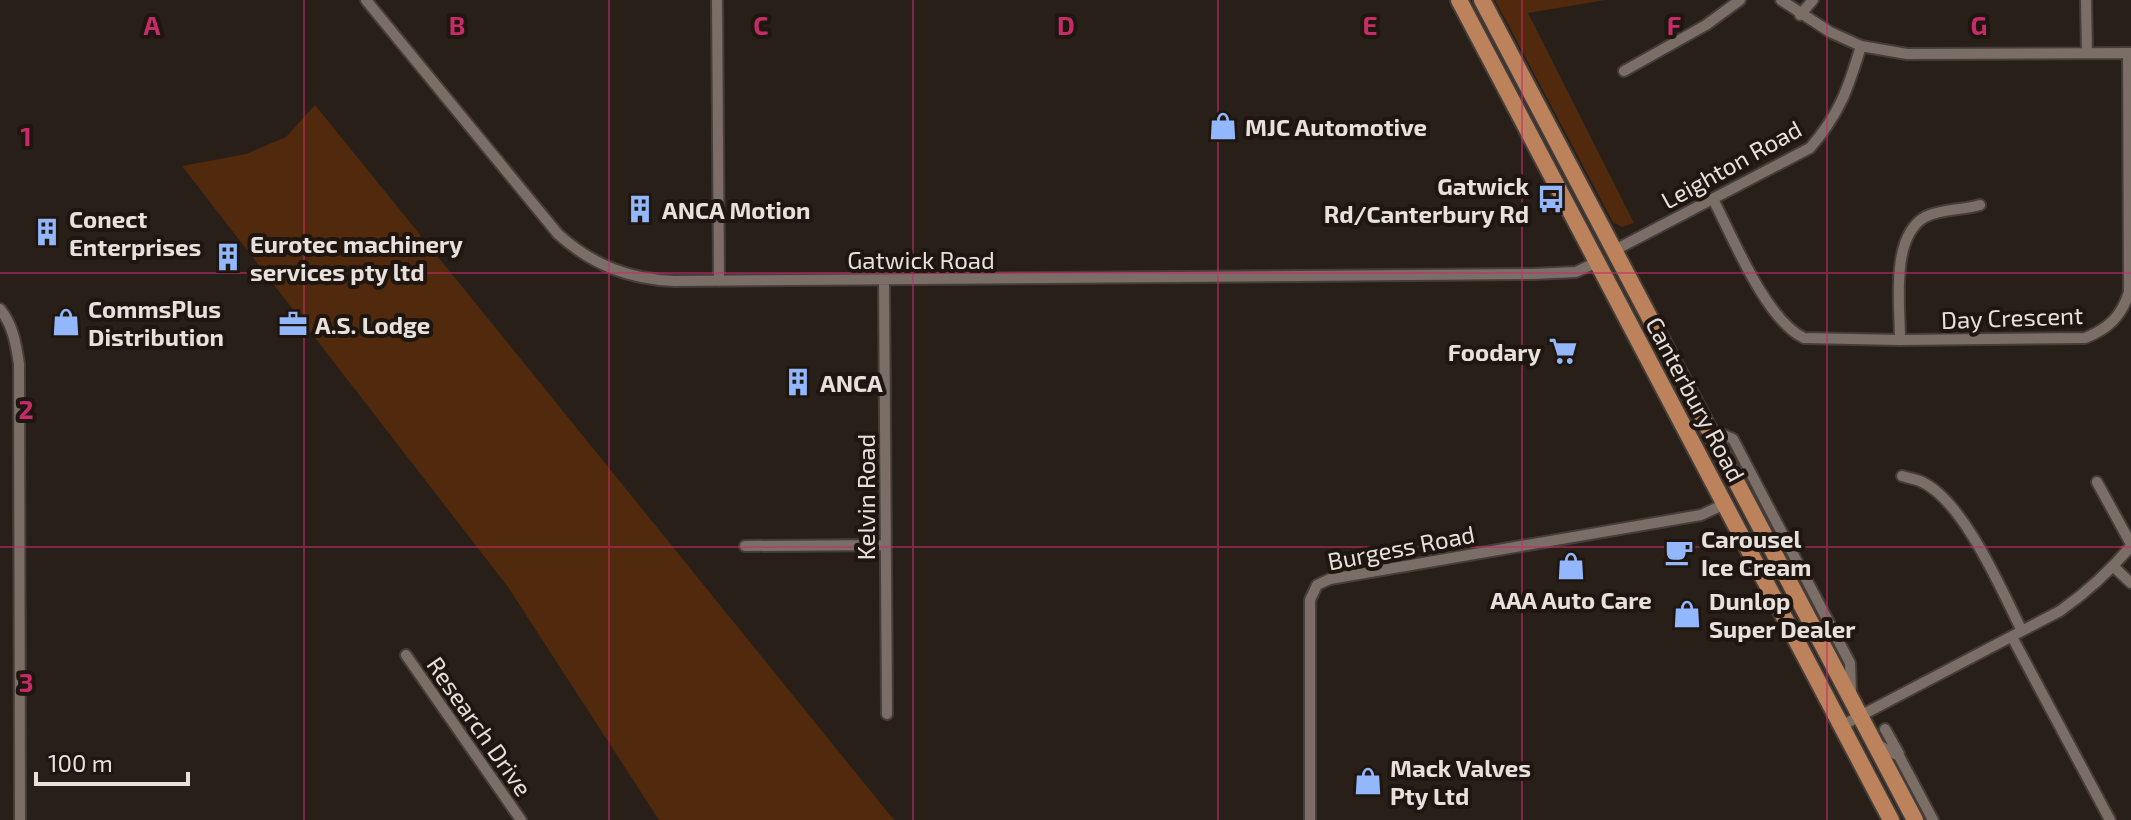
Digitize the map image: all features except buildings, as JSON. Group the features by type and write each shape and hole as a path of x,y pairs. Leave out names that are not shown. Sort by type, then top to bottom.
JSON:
{"main road":[{"path":"1462,4 1482,0"},
{"name":"Canterbury Road","path":"1482,0 1915,820"},
{"name":"Canterbury Road","path":"1462,4 1891,820"},
{"path":"1597,262 1615,250"}],"street":[{"name":"Gatwick Road","path":"366,0 558,234 574,249 596,262 637,277 719,281 1533,274 1576,272 1597,262"},
{"path":"717,0 719,281"},
{"path":"1624,71 1706,25 1740,0"},
{"path":"1781,0 1800,15 1861,46 1907,54 2130,53"},
{"path":"1800,15 1813,0"},
{"path":"2086,0 2087,53"},
{"name":"Leighton Road","path":"1615,250 1810,148 1828,128 1847,94 1861,46"},
{"name":"Day Crescent","path":"1713,199 1770,307 1793,333 1815,339 2085,338 2107,327 2123,311 2129,292 2130,53"},
{"path":"1900,340 1901,260 1906,238 1928,215 1980,205"},
{"name":"Kelvin Road","path":"884,280 887,714"},
{"path":"0,309 7,317 15,339 19,364 20,820"},
{"path":"1902,476 1923,482 1968,528 2110,820"},
{"path":"1843,728 2017,634 2084,594 2114,567 2131,545 2097,482"},
{"name":"Burgess Road","path":"1310,820 1310,600 1317,585 1346,576 1701,515 1725,504"},
{"path":"745,546 885,545"},
{"path":"2114,567 2131,583"},
{"name":"Research Drive","path":"406,655 521,820"},
{"path":"1885,729 1933,820"},
{"path":"1874,743 1899,756"}],"shaded area":[{"path":"1495,0 1605,0 1528,13 1634,223 1622,227 1613,222"},
{"path":"315,105 894,820 659,820 508,587 182,166 246,154 286,137"}],"place":[{"name":"MJC Automotive","path":"1223,126"},
{"name":"Gatwick Rd/Canterbury Rd","path":"1551,199"},
{"name":"ANCA Motion","path":"640,209"},
{"name":"Conect Enterprises","path":"47,232"},
{"name":"Eurotec machinery services pty ltd","path":"228,257"},
{"name":"CommsPlus Distribution","path":"66,322"},
{"name":"A.S. Lodge","path":"293,324"},
{"name":"Foodary","path":"1563,351"},
{"name":"ANCA","path":"798,382"},
{"name":"Carousel Ice Cream","path":"1679,552"},
{"name":"AAA Auto Care","path":"1571,566"},
{"name":"Dunlop Super Dealer","path":"1687,614"},
{"name":"Mack Valves Pty Ltd","path":"1368,781"}]}
